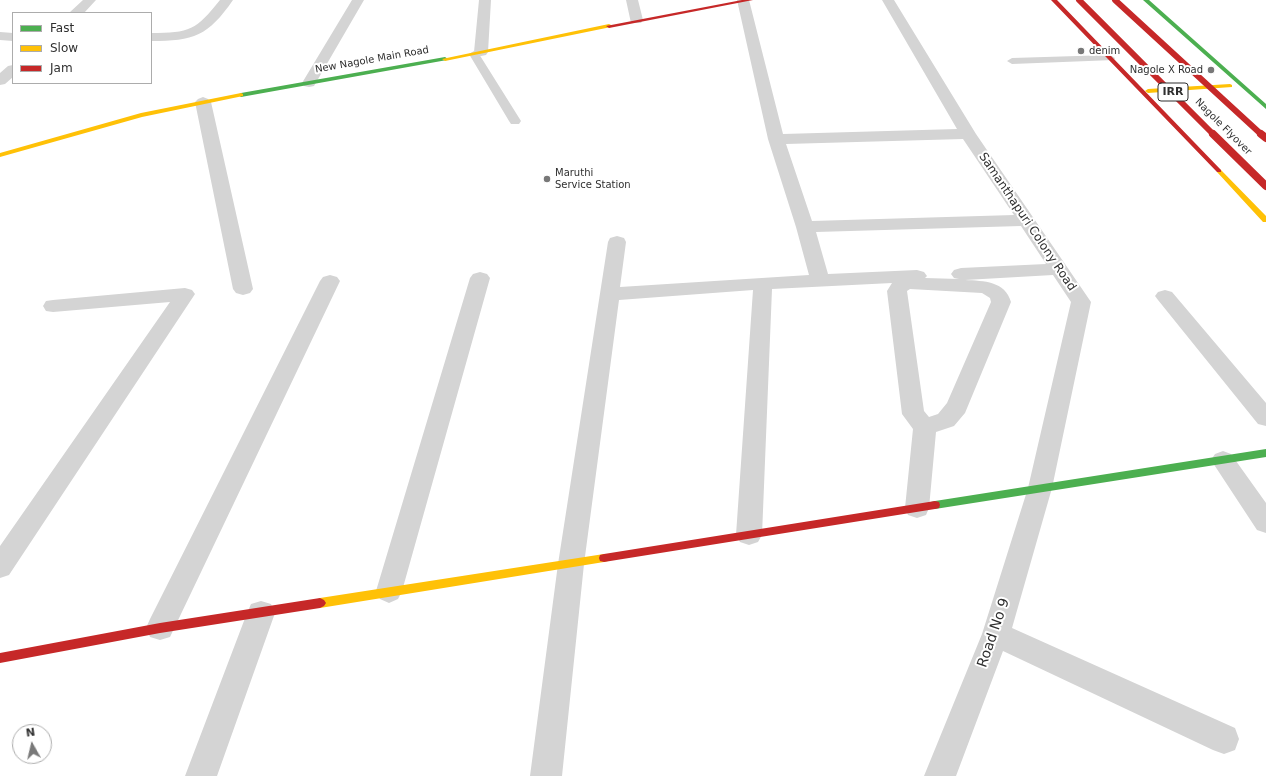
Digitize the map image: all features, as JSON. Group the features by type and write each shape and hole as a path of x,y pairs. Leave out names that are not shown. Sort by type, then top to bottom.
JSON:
{"main road":[{"name":"New Nagole Main Road","path":"0,154 141,115 203,102 477,53 636,20 745,0"},
{"path":"1054,0 1266,220"},
{"name":"Nagole Flyover","path":"1079,0 1266,186"},
{"name":"Nagole Flyover","path":"1115,0 1266,138"},
{"path":"1146,0 1266,107"},
{"path":"1142,91 1241,85"},
{"path":"0,658 160,628 1266,453"}],"street":[{"path":"77,12 90,0"},
{"path":"152,37 186,36 196,32 206,25 227,0"},
{"path":"309,83 358,0"},
{"path":"477,53 485,0"},
{"path":"632,0 636,20"},
{"path":"745,0 776,139 806,227 820,280"},
{"name":"Samanthapuri Colony Road","path":"888,0 968,134 1081,302 1040,488"},
{"path":"0,36 12,37"},
{"path":"0,81 12,71"},
{"path":"203,102 243,289"},
{"path":"776,139 968,134"},
{"path":"806,227 1026,220"},
{"path":"546,776 571,564 617,242"},
{"path":"609,294 763,283 1059,269"},
{"path":"389,591 480,278"},
{"path":"160,628 330,281"},
{"path":"750,535 763,283"},
{"path":"917,508 925,427 913,414 897,291 900,286 908,283 987,287 999,295 1001,302 957,407 946,420 925,427"},
{"path":"0,567 185,294 53,306"},
{"path":"1165,296 1266,418"},
{"path":"1223,460 1266,523"},
{"name":"Road No 9","path":"940,776 996,634 1040,488"},
{"path":"201,776 261,613"},
{"path":"996,634 1224,739"}],"lane":[{"path":"477,53 515,121"},
{"path":"1012,61 1110,58"}],"traffic: fast":[{"path":"1146,0 1266,107"},
{"path":"241,95 445,59"},
{"path":"935,505 1266,453"}],"traffic: slow":[{"path":"445,59 609,26"},
{"path":"1148,91 1230,86"},
{"path":"0,155 141,115 241,95"},
{"path":"1219,171 1266,220"},
{"path":"320,603 604,558"}],"traffic: jam":[{"path":"609,26 750,0"},
{"path":"1054,0 1219,171"},
{"path":"1079,0 1266,186"},
{"path":"1115,0 1266,138"},
{"path":"604,558 935,505"},
{"path":"0,658 160,628 320,603"}],"place":[{"name":"denim","path":"1081,51"},
{"name":"Nagole X Road","path":"1211,70"},
{"name":"Maruthi Service Station","path":"547,179"}]}
